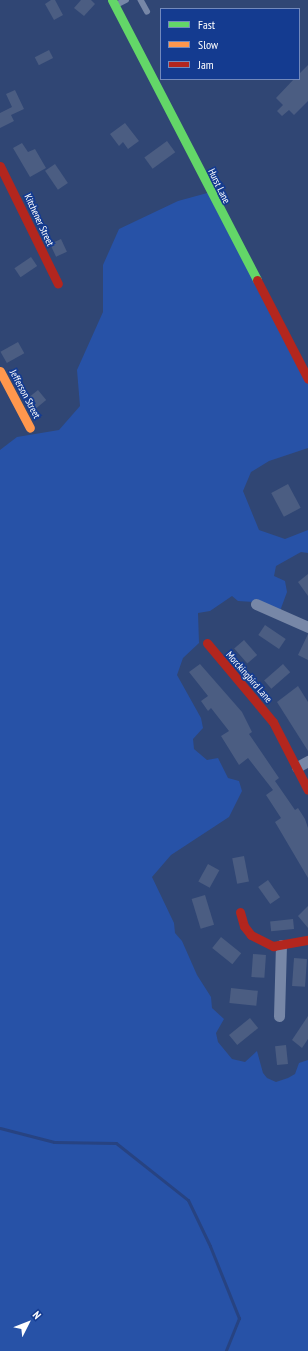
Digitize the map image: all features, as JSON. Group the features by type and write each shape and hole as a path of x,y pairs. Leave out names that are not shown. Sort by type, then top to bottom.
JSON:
{"street":[{"name":"Hurst Lane","path":"114,3 219,212 308,379"},
{"name":"Kitchener Street","path":"0,166 58,284"},
{"name":"Jefferson Street","path":"0,371 30,428"},
{"path":"256,604 308,627"},
{"name":"Morckingbird Lane","path":"207,643 273,722 308,790"},
{"path":"297,767 308,761"},
{"path":"240,912 244,926 251,935 273,946 308,940"},
{"path":"279,1016 281,945"}],"lane":[{"path":"114,3 126,0"},
{"path":"141,0 147,11"}],"shaded area":[{"path":"211,192 308,376 308,448 269,461 251,472 243,491 259,530 285,539 308,530 308,553 301,552 276,566 274,576 285,581 287,592 280,611 254,602 238,601 232,596 210,611 198,613 199,643 183,658 177,675 201,718 203,728 193,739 194,749 207,760 218,758 228,778 239,781 242,791 229,817 171,855 152,877 174,923 175,933 182,941 197,975 211,997 212,1008 224,1019 216,1033 218,1042 232,1059 245,1062 257,1051 263,1073 267,1078 276,1082 295,1074 299,1063 308,1060 308,1351 0,1351 0,450 17,437 59,430 80,406 77,370 103,312 103,265 119,229 178,201"}],"building":[{"path":"51,0 55,0 63,15 54,20 45,4"},
{"path":"81,0 91,0 95,4 84,16 74,8"},
{"path":"49,50 53,58 39,65 35,57"},
{"path":"308,65 308,101 294,115 289,110 282,116 277,111 283,105 276,98 293,80 300,80 300,73"},
{"path":"15,90 24,109 11,115 14,121 0,128 0,113 12,107 6,94"},
{"path":"125,123 139,141 128,149 123,142 119,146 110,134"},
{"path":"167,141 175,152 153,169 144,157"},
{"path":"22,143 28,152 35,149 46,168 30,177 13,148"},
{"path":"55,164 68,183 58,190 45,171"},
{"path":"61,239 67,252 56,257 50,244"},
{"path":"31,257 37,266 21,277 14,268"},
{"path":"18,342 24,353 7,363 1,352"},
{"path":"38,390 46,400 34,410 26,400"},
{"path":"288,484 301,508 284,517 271,493"},
{"path":"308,574 308,596 298,582"},
{"path":"265,625 286,639 279,649 258,635"},
{"path":"308,634 308,660 298,655"},
{"path":"244,640 257,655 247,664 234,649"},
{"path":"200,664 242,712 252,732 249,734 279,778 275,781 295,810 298,808 305,819 308,828 308,878 275,822 281,818 266,795 273,790 248,758 239,765 221,736 229,731 211,708 208,711 201,701 208,696 189,672"},
{"path":"283,664 290,672 271,689 264,680"},
{"path":"298,686 308,702 308,751 277,702"},
{"path":"244,856 249,882 237,884 232,858"},
{"path":"208,864 219,870 210,888 198,881"},
{"path":"268,880 280,897 270,904 258,887"},
{"path":"205,895 214,925 201,929 192,899"},
{"path":"308,906 308,928 298,916"},
{"path":"293,919 294,929 271,931 270,921"},
{"path":"221,937 241,953 232,964 212,948"},
{"path":"253,954 266,955 264,978 251,977"},
{"path":"294,958 307,959 305,987 292,986"},
{"path":"231,988 258,991 256,1006 229,1003"},
{"path":"308,1016 308,1039 302,1048 292,1040"},
{"path":"250,1018 258,1028 237,1045 229,1035"},
{"path":"286,1045 288,1064 277,1065 275,1046"}],"waterway":[{"path":"0,1128 54,1142 116,1143 188,1200 210,1246 239,1318 226,1351"}],"traffic: fast":[{"path":"112,0 257,280"}],"traffic: slow":[{"path":"0,371 30,428"}],"traffic: jam":[{"path":"0,166 58,284"},
{"path":"257,280 308,379"},
{"path":"207,643 273,722 308,790"},
{"path":"240,912 244,926 251,935 273,946 308,940"}]}
